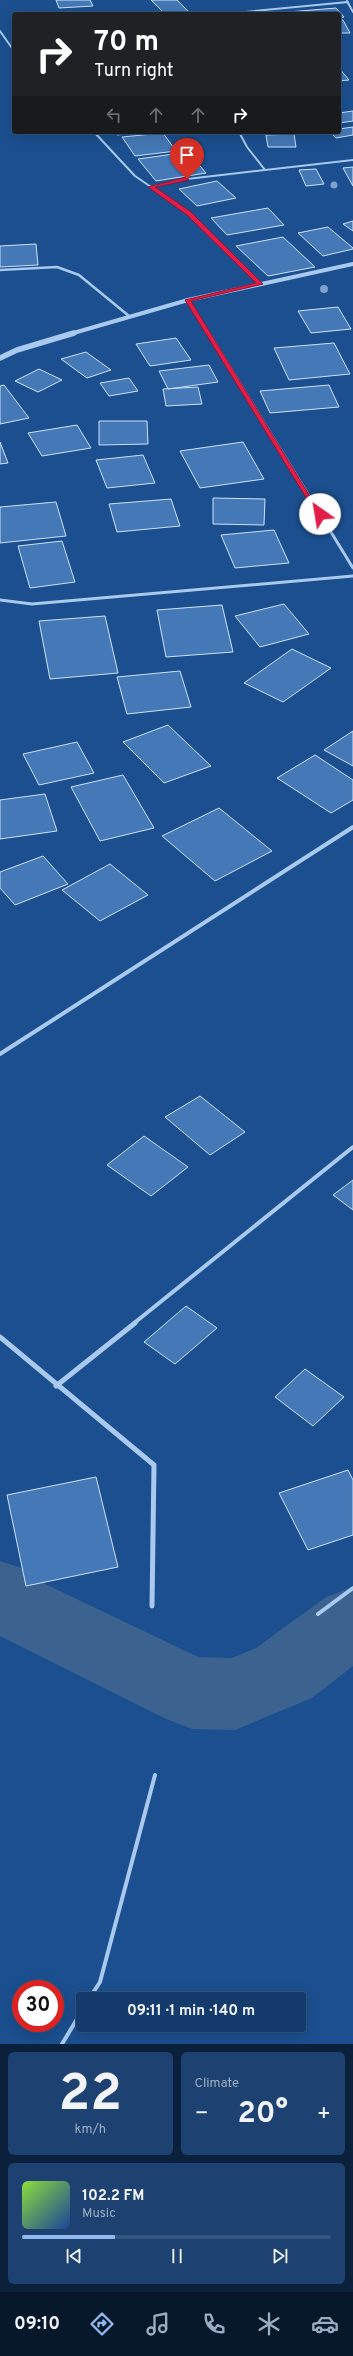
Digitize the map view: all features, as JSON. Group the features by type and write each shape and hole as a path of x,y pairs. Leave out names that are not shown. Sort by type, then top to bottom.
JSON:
{"street":[{"path":"0,358 17,350 129,316 188,300 353,264"},
{"path":"0,270 58,267 80,275 129,316"},
{"path":"188,300 353,568"},
{"path":"0,600 32,604 353,576"},
{"path":"0,1054 353,827"},
{"path":"56,1386 353,1147"},
{"path":"0,1337 56,1386 154,1465 152,1606"}],"lane":[{"path":"243,12 347,1 353,12"},
{"path":"0,31 11,46"},
{"path":"96,134 135,176 189,213 260,284"},
{"path":"240,134 247,147 265,170"},
{"path":"151,187 187,179 353,160"},
{"path":"318,1614 353,1588"},
{"path":"94,1992 100,1982 155,1775"},
{"path":"62,2044 76,2021"}],"building":[{"path":"56,0 90,0 93,6 59,8"},
{"path":"151,0 177,0 189,12 163,12"},
{"path":"336,8 340,12 288,12"},
{"path":"341,20 343,20 350,33 341,33"},
{"path":"341,70 349,80 341,81"},
{"path":"353,111 353,121 341,123 341,113"},
{"path":"353,127 353,135 336,138 332,134 341,134 341,129"},
{"path":"164,134 176,151 135,156 122,137"},
{"path":"294,134 296,147 268,147 266,135"},
{"path":"188,152 206,173 156,181 138,159"},
{"path":"353,167 353,186 343,168"},
{"path":"316,169 324,184 306,186 299,170"},
{"path":"217,181 236,198 197,206 179,189"},
{"path":"268,208 284,225 227,235 211,218"},
{"path":"353,221 353,231 343,224"},
{"path":"328,227 353,249 323,256 298,233"},
{"path":"283,237 315,267 268,276 236,246"},
{"path":"36,244 38,265 0,267 0,246"},
{"path":"338,307 351,329 311,333 298,311"},
{"path":"176,338 191,360 150,366 136,344"},
{"path":"334,343 350,374 289,380 274,348"},
{"path":"86,352 111,370 87,378 61,359"},
{"path":"209,365 218,382 168,389 159,371"},
{"path":"39,369 62,380 38,392 15,381"},
{"path":"129,378 138,391 109,396 100,383"},
{"path":"4,385 29,418 0,424 0,386"},
{"path":"329,385 339,407 270,413 260,391"},
{"path":"198,387 202,404 166,406 163,389"},
{"path":"99,421 147,421 148,444 99,445"},
{"path":"77,425 91,448 42,456 28,433"},
{"path":"0,442 8,463 0,464"},
{"path":"243,442 264,479 200,488 180,451"},
{"path":"143,455 155,483 107,488 96,460"},
{"path":"213,498 265,499 264,525 213,524"},
{"path":"171,499 180,526 117,532 109,504"},
{"path":"56,502 66,536 0,543 0,507"},
{"path":"274,530 289,563 235,568 221,535"},
{"path":"62,541 75,582 30,588 18,546"},
{"path":"284,604 309,634 260,647 235,616"},
{"path":"222,605 233,652 166,657 157,610"},
{"path":"105,616 118,673 50,679 39,621"},
{"path":"292,649 331,668 283,702 244,683"},
{"path":"180,671 191,707 127,714 117,677"},
{"path":"168,725 211,766 164,783 123,742"},
{"path":"353,731 353,766 324,750"},
{"path":"77,742 94,773 39,785 23,754"},
{"path":"315,755 353,780 353,800 331,813 277,778"},
{"path":"123,775 154,828 100,841 71,787"},
{"path":"45,794 57,831 0,839 0,800"},
{"path":"219,808 272,851 215,881 162,836"},
{"path":"43,856 68,884 15,905 0,888 0,872"},
{"path":"110,864 148,895 100,921 62,890"},
{"path":"200,1096 245,1132 210,1155 165,1117"},
{"path":"144,1136 188,1167 151,1196 107,1165"},
{"path":"353,1180 353,1210 333,1195"},
{"path":"186,1306 217,1328 175,1364 144,1342"},
{"path":"305,1369 344,1397 313,1426 275,1397"},
{"path":"348,1470 353,1480 353,1535 308,1550 279,1493"},
{"path":"96,1477 118,1567 26,1586 7,1495"}],"waterway":[{"path":"0,1594 12,1605 192,1693 235,1694 284,1673 353,1621"}],"route":[{"path":"187,179 151,187 189,213 260,284 188,300 320,514"}]}
